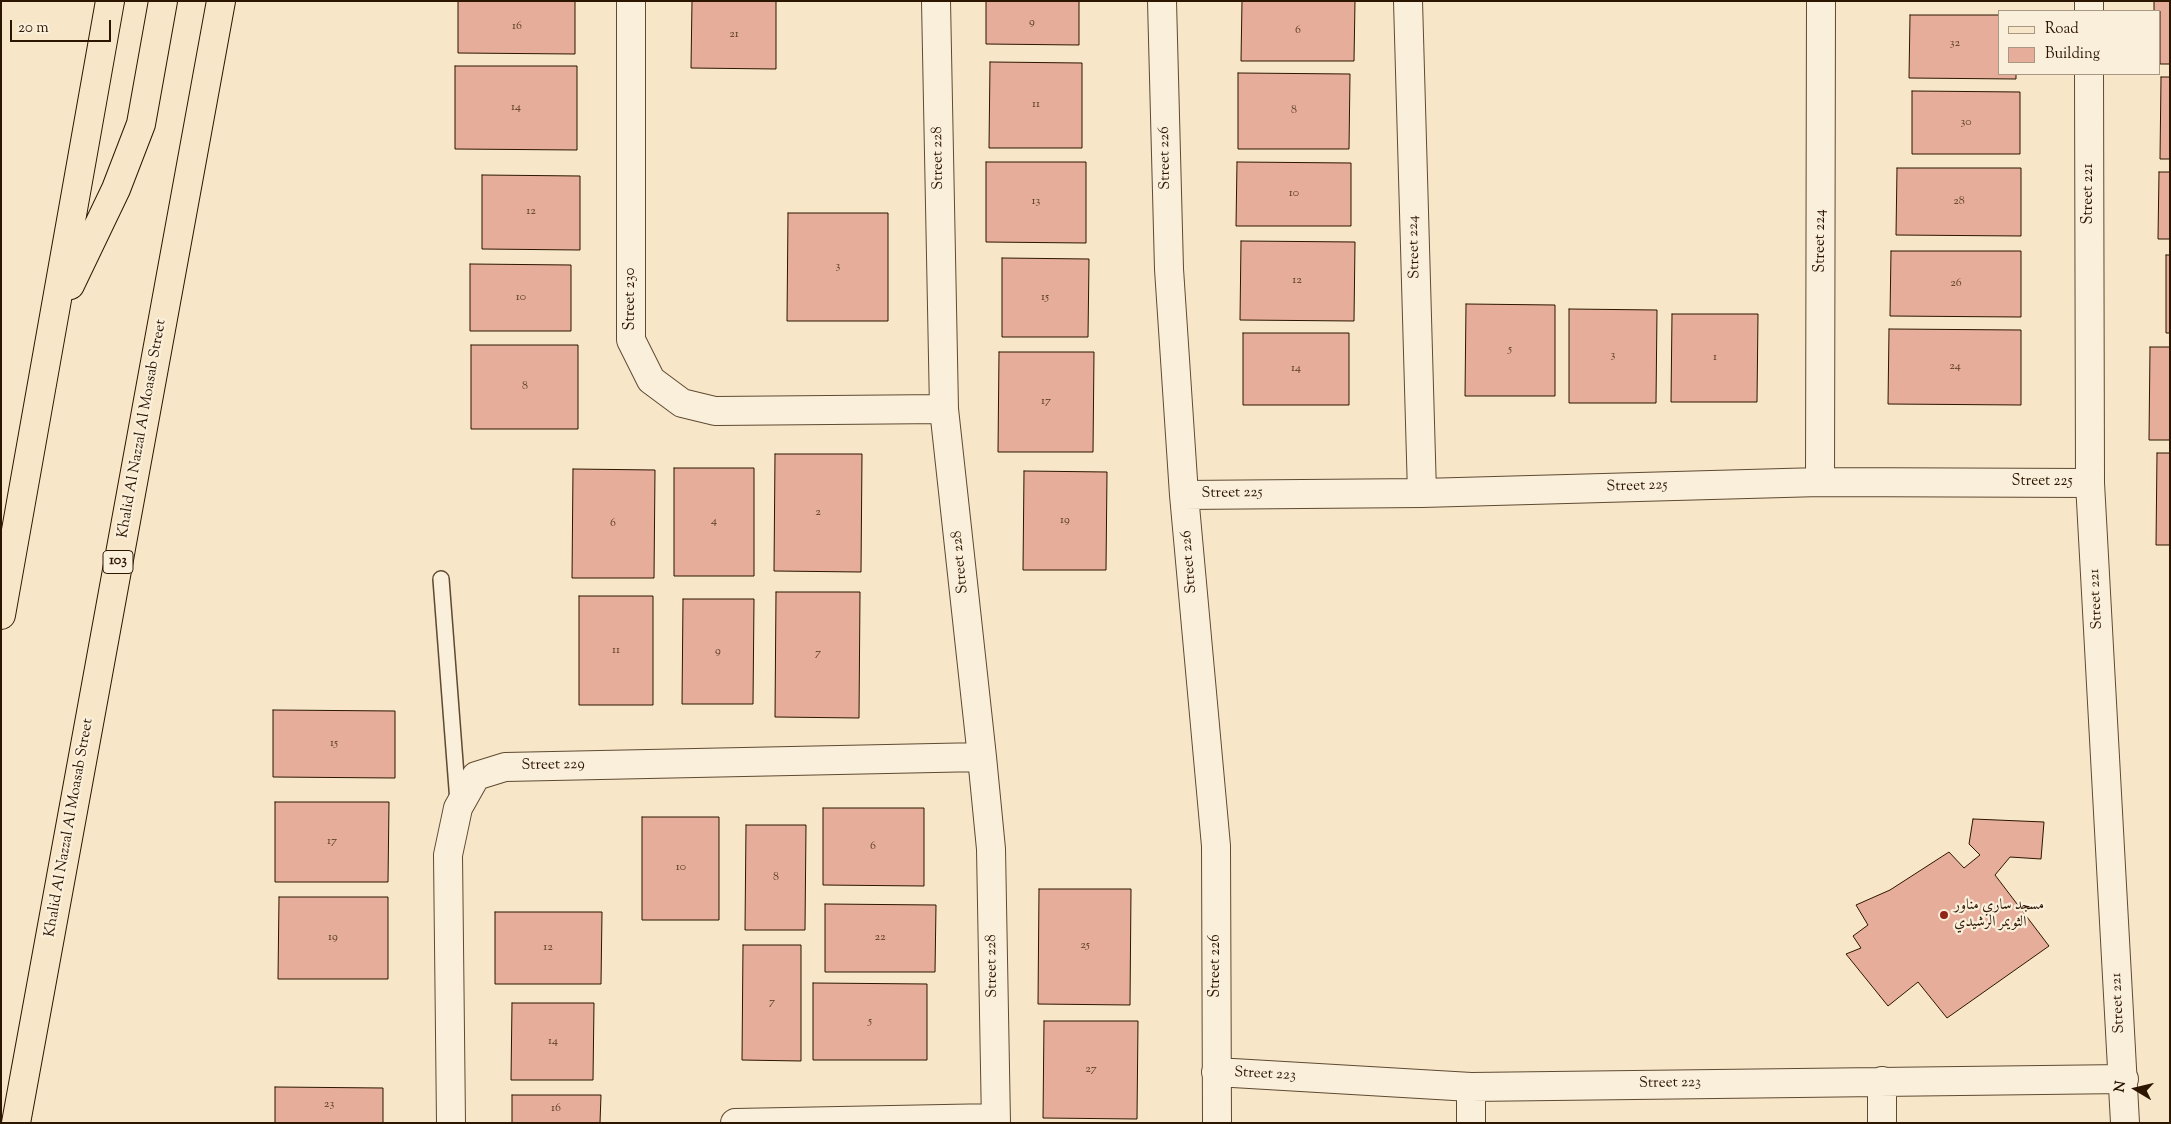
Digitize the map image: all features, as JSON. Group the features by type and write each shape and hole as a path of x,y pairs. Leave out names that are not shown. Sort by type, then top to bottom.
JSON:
{"main road":[{"path":"1,616 110,1"},
{"path":"55,317 116,189 141,124 163,1"},
{"name":"Khalid Al Nazzal Al Moasab Street","path":"16,1123 221,1"},
{"path":"210,61 234,1"}],"street":[{"name":"Street 230","path":"631,1 631,340 651,380 682,403 714,411 944,409"},
{"name":"Street 228","path":"936,1 944,409 991,849 996,1120"},
{"name":"Street 226","path":"1162,1 1169,269 1184,495 1216,846 1217,1123"},
{"name":"Street 224","path":"1408,1 1422,492"},
{"name":"Street 224","path":"1820,482 1821,1"},
{"name":"Street 221","path":"2089,75 2090,483 2125,1123"},
{"name":"Street 225","path":"1184,495 1422,492 1820,482 2090,483"},
{"name":"Street 229","path":"451,1123 448,855 458,808 476,776 505,767 982,757"},
{"name":"Street 223","path":"1216,1072 1471,1087 2124,1079"},
{"path":"1882,1081 1882,1123"},
{"path":"1471,1087 1471,1123"},
{"path":"735,1123 996,1120"}],"lane":[{"path":"441,579 458,808"}],"building":[{"path":"458,1 575,1 575,54 458,53"},
{"path":"692,1 776,1 776,69 691,68"},
{"path":"986,1 1079,1 1079,45 986,44"},
{"path":"1242,1 1355,1 1354,61 1241,61"},
{"path":"2154,1 2170,1 2170,64 2161,64 2161,10 2154,10"},
{"path":"1910,15 1998,15 1998,75 2016,75 2016,79 1909,78"},
{"path":"990,62 1082,63 1082,148 989,148"},
{"path":"455,66 577,66 577,150 455,149"},
{"path":"1238,73 1350,74 1349,149 1238,149"},
{"path":"2161,77 2170,77 2170,159 2160,159"},
{"path":"1912,91 2020,92 2020,154 1912,154"},
{"path":"986,162 1086,162 1086,243 986,242"},
{"path":"1237,162 1351,163 1351,226 1236,226"},
{"path":"1897,168 2021,168 2021,236 1896,235"},
{"path":"2159,172 2170,172 2170,239 2158,239"},
{"path":"482,175 580,176 580,250 482,249"},
{"path":"788,213 888,213 888,321 787,321"},
{"path":"1241,241 1355,242 1354,321 1240,320"},
{"path":"1891,251 2021,251 2021,317 1890,316"},
{"path":"2166,255 2170,255 2170,333 2166,333"},
{"path":"1002,258 1089,259 1088,337 1002,337"},
{"path":"470,264 571,265 571,331 470,331"},
{"path":"1466,304 1555,305 1555,396 1465,396"},
{"path":"1569,309 1657,310 1656,403 1569,403"},
{"path":"1672,314 1758,314 1757,402 1671,402"},
{"path":"1889,329 2021,330 2021,405 1888,404"},
{"path":"1243,333 1349,333 1349,405 1243,405"},
{"path":"471,345 578,345 578,429 471,429"},
{"path":"2150,347 2170,347 2170,440 2149,440"},
{"path":"999,352 1094,352 1093,452 998,452"},
{"path":"2157,453 2170,453 2170,545 2156,545"},
{"path":"775,454 862,454 861,572 774,571"},
{"path":"674,468 754,468 754,576 674,576"},
{"path":"573,469 655,470 654,578 572,578"},
{"path":"1024,471 1107,472 1106,570 1023,570"},
{"path":"776,592 860,592 859,718 775,717"},
{"path":"579,596 653,596 653,705 579,705"},
{"path":"683,599 754,599 753,704 682,704"},
{"path":"273,710 395,711 395,778 273,777"},
{"path":"275,802 389,802 388,882 275,882"},
{"path":"823,808 924,808 924,886 823,885"},
{"path":"642,817 719,817 719,920 642,920"},
{"name":"مسجد ساري مناور الثويمر الرشيدي","path":"1973,819 2044,822 2041,859 2010,857 1995,875 2049,946 1947,1018 1918,982 1888,1006 1846,954 1861,948 1853,936 1868,925 1856,905 1890,890 1949,852 1964,868 1980,855 1969,844"},
{"path":"746,825 806,825 805,930 745,930"},
{"path":"1039,889 1131,889 1130,1005 1038,1004"},
{"path":"279,897 388,897 388,979 278,979"},
{"path":"825,904 936,905 935,972 825,972"},
{"path":"495,912 602,912 601,984 495,984"},
{"path":"743,945 801,945 801,1061 742,1060"},
{"path":"813,983 927,984 927,1060 813,1060"},
{"path":"512,1003 594,1003 593,1080 511,1080"},
{"path":"1044,1021 1138,1021 1137,1119 1043,1118"},
{"path":"275,1087 383,1088 383,1123 275,1123"},
{"path":"512,1095 601,1095 600,1123 512,1123"}],"place":[{"name":"مسجد ساري مناور الثويمر الرشيدي","path":"1944,915"}]}
